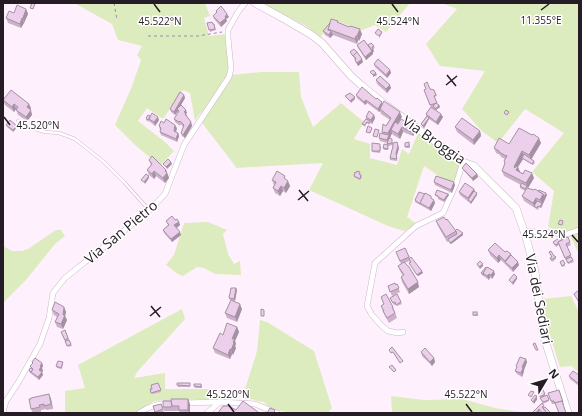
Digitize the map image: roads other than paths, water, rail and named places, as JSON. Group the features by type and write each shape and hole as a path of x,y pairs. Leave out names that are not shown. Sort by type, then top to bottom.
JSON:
{"street":[{"name":"Via San Pietro","path":"3,413 6,401 40,344 49,318 53,293 64,278 150,210 165,194 184,145 229,77 231,68 228,30 245,3"},
{"name":"Via Broggia","path":"255,3 310,34 322,43 351,76 387,106 463,162 474,166 516,208 524,231"},
{"path":"403,332 398,333 388,331 372,315 367,306 375,263 416,226 443,213 456,184 463,162"},
{"path":"524,231 567,234 579,230"},
{"name":"Via dei Sediari","path":"524,231 535,272 543,334 568,413"},
{"path":"207,413 220,402"},
{"path":"139,413 164,403 220,402 255,404 277,413"}],"lane":[{"path":"18,121 35,129 45,132 59,133 75,139 104,162 150,210"}]}
